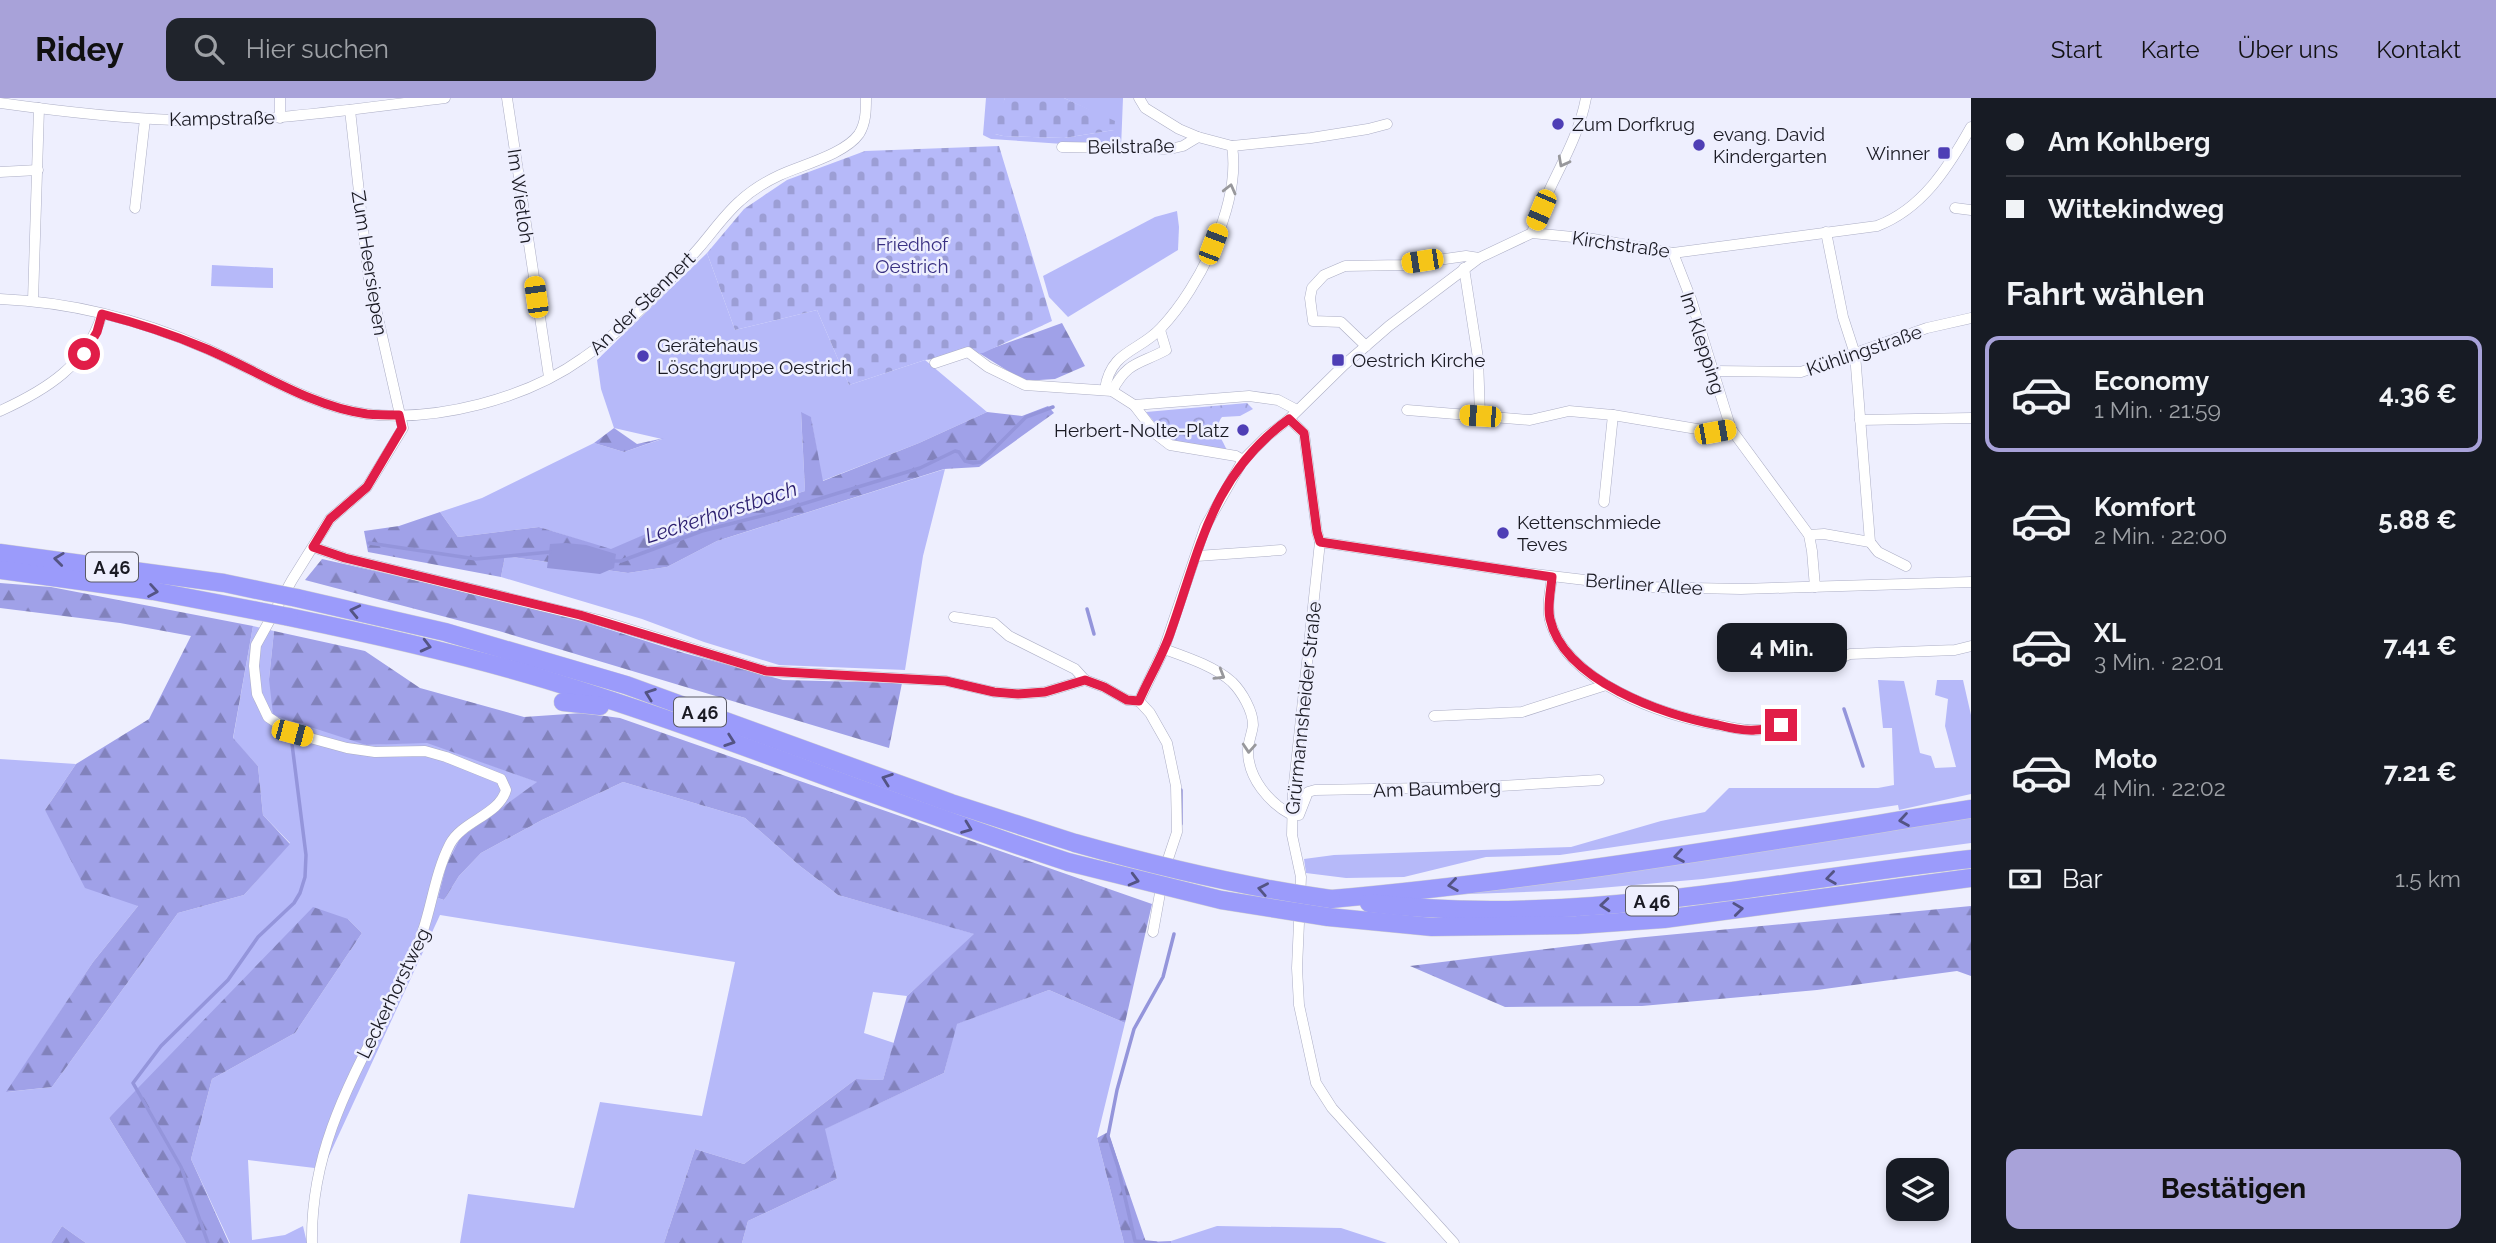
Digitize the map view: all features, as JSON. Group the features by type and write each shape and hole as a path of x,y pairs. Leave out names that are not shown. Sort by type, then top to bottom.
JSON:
{"highway":[{"name":"A 46","path":"0,553 224,583 445,632 626,685 951,803 1075,844 1228,882 1331,899 1432,909 1572,908 1752,889 1971,859"},
{"path":"175,565 224,583"},
{"name":"A 46","path":"0,570 153,591 447,651 666,719 979,833 1068,862 1221,900 1328,917 1432,927 1577,925 1664,919 1971,878"},
{"path":"335,627 383,648"},
{"path":"564,702 598,705 666,719"},
{"path":"1331,899 1600,868 1971,809"}],"street":[{"path":"280,98 280,118"},
{"name":"Kampstraße","path":"0,103 176,120 280,118 444,98"},
{"name":"Im Wietloh","path":"507,98 549,377"},
{"name":"An der Stennert","path":"0,299 33,301 141,324 193,343 306,395 366,414 399,415 470,407 523,390 583,359 604,343 671,278 727,214 757,187 847,146 858,135 865,121 866,98"},
{"name":"Beilstraße","path":"1139,98 1145,108 1198,137 1232,146"},
{"path":"1139,701 1164,649 1205,527 1243,460 1366,346 1464,268 1532,233 1575,138 1586,98"},
{"path":"33,301 39,108"},
{"name":"Zum Heersiepen","path":"350,110 368,274 399,415"},
{"path":"135,208 145,118"},
{"path":"1106,389 1111,367 1119,358 1160,330 1193,288 1219,230 1233,181 1232,146 1368,130 1387,124"},
{"name":"Kirchstraße","path":"1532,233 1589,238 1673,253 1877,226 1900,217 1923,195 1945,171 1971,127"},
{"name":"Beilstraße","path":"1062,147 1170,149 1183,146 1198,137"},
{"path":"0,172 38,170"},
{"path":"1955,208 1971,210"},
{"path":"1826,232 1843,317 1855,354 1870,542 1878,552 1906,566"},
{"name":"Im Klepping","path":"1673,253 1691,299 1731,429 1809,534 1815,587"},
{"path":"1366,346 1341,322 1313,321 1310,298 1312,288 1324,275 1345,266 1402,265 1466,256 1479,258"},
{"path":"1464,268 1477,346 1480,416"},
{"path":"0,411 36,394 62,377 84,354 97,332 102,314"},
{"name":"Kühlingstraße","path":"1714,371 1801,372 1927,328 1971,318"},
{"path":"1106,389 1126,369 1166,350 1160,330"},
{"path":"935,363 968,352 988,367 1025,385 1106,389 1134,405 1157,435 1170,445 1236,456 1243,460"},
{"path":"1134,405 1249,396 1278,400 1297,410"},
{"path":"1407,410 1530,420 1569,411 1613,415 1715,432 1731,429"},
{"name":"Leckerhorstweg","path":"312,1243 312,1217 318,1172 327,1139 363,1053 416,950 432,908 444,857 461,830 500,802 506,790 501,779 425,751 375,752 347,748 292,733 268,717 257,694 254,666 256,645 330,519 367,487 376,475 402,428 399,415"},
{"path":"1604,502 1613,415"},
{"path":"1860,420 1971,418"},
{"name":"Grürmannsheider Straße","path":"1289,419 1304,433 1320,542 1292,815 1292,835 1301,877 1297,968 1299,1005 1316,1083 1332,1108 1454,1243"},
{"path":"1809,534 1870,542"},
{"name":"Berliner Allee","path":"1320,542 1552,577 1644,587 1741,589 1971,582"},
{"path":"313,547 345,558 588,617 766,671 946,681 994,692 1018,694 1045,692 1085,680"},
{"path":"1197,556 1281,550"},
{"path":"1552,577 1549,617 1557,638 1576,660 1606,685 1651,707 1700,722 1755,730 1781,725"},
{"path":"954,617 994,623 1009,636 1075,669 1085,680 1127,700 1139,701 1150,713 1167,743 1176,786 1177,832 1164,871 1153,932"},
{"path":"1834,661 1850,654 1955,650 1971,646"},
{"path":"1164,649 1219,673 1242,694 1253,723 1248,762 1276,807 1292,815"},
{"path":"1434,716 1521,712 1606,685"},
{"name":"Am Baumberg","path":"1292,815 1300,815 1308,792 1315,790 1483,787 1599,780"}],"green space":[{"path":"986,98 1005,98 995,134 1064,138 1114,130 1114,122 1064,98 1123,98 1121,148 991,139 983,135"},
{"path":"1005,98 1064,98 1115,121 1114,130 1064,138 995,134 995,122"},
{"name":"Friedhof Oestrich","path":"999,146 1052,321 983,353 925,360 849,385 817,310 735,330 707,253 744,209 787,180 865,151"},
{"path":"1177,211 1178,250 1068,317 1049,297 1043,276 1155,217"},
{"path":"707,253 735,330 817,310 849,385 925,360 987,412 919,443 822,481 811,418 801,413 805,491 743,510 692,514 611,550 539,527 458,537 440,512 482,498 594,443 624,452 662,439 614,428 601,389 597,360"},
{"path":"212,265 273,268 273,288 211,286"},
{"path":"1062,323 1085,366 1055,379 1024,381 979,353"},
{"path":"1247,403 1253,409 1240,416 1222,417 1219,421 1219,433 1227,450 1169,440 1146,412"},
{"path":"1048,406 1054,413 979,467 944,469 717,541 667,567 628,573 505,556 501,577 368,552 364,531 399,526 440,512 458,537 539,527 611,549 692,514 743,510 805,491 801,412 811,417 823,481 919,443 987,412 1022,416"},
{"path":"614,428 637,444 664,438 624,452 594,443"},
{"path":"945,469 923,556 905,670 779,665 642,619 501,577 505,556 628,573 667,567 717,541"},
{"path":"322,559 547,610 684,653 783,680 902,683 889,748 499,631 305,580"},
{"path":"0,583 51,587 253,626 233,738 258,766 263,815 290,844 244,895 178,913 52,1087 6,1092 93,962 138,906 85,888 45,810 76,764 149,719 191,636 120,623 0,608"},
{"path":"253,626 274,631 269,679 366,745 427,742 538,782 460,838 446,866 438,898 444,900 459,876 481,853 542,820 623,782 745,818 838,895 975,934 907,996 873,992 864,1033 894,1043 883,1080 856,1079 744,1164 695,1149 664,1243 460,1243 468,1194 574,1208 600,1102 702,1116 735,962 440,915 323,1169 248,1160 252,1240 285,1235 303,1226 307,1243 230,1243 191,1159 212,1079 295,1033 362,933 348,919 109,1118 186,1243 86,1243 62,1226 51,1243 0,1243 0,759 76,764 45,810 138,906 93,962 7,1092 52,1087 178,913 244,895 290,843 263,815 258,766 233,739"},
{"path":"274,631 365,651 420,688 524,717 582,713 620,718 1152,904 1125,1023 1049,990 957,1024 944,1073 825,1129 837,1179 748,1221 742,1243 664,1243 695,1149 744,1164 856,1079 883,1080 907,996 974,934 838,895 745,818 623,782 542,820 481,853 459,876 444,900 438,898 446,866 460,838 537,782 427,743 366,745 273,715 269,679"},
{"path":"1878,680 1904,681 1920,753 1931,756 1935,768 1956,767 1945,726 1948,699 1935,695 1937,680 1963,680 1971,715 1971,794 1899,810 1898,805 1560,855 1486,857 1404,877 1346,878 1306,873 1304,859 1334,855 1571,847 1661,821 1705,812 1729,788 1878,788 1894,785 1892,728 1883,728"},
{"path":"1971,818 1971,843 1703,879 1577,890 1441,895"},
{"path":"1971,906 1971,976 1957,971 1817,990 1642,1006 1505,1007 1410,966 1635,938"},
{"path":"313,907 348,919 362,933 295,1033 212,1079 191,1159 229,1243 186,1243 109,1118"},
{"path":"1049,990 1125,1023 1097,1138 1124,1243 742,1243 748,1221 837,1179 824,1129 944,1073 956,1024"},
{"path":"1108,1132 1146,1242 1171,1243 1124,1243 1097,1138"},
{"path":"62,1226 86,1243 51,1243"},
{"path":"1217,1226 1341,1228 1387,1243 1171,1243"}],"shaded area":[{"path":"550,544 586,545 616,554 614,568 600,574 547,568"},
{"path":"1762,651 1781,652 1783,672 1764,671"}],"waterway":[{"name":"Leckerhorstbach","path":"613,561 621,561 702,531 773,513 920,468 955,451 959,452 965,461 981,462 1026,417 1053,407"},
{"name":"Leckerhorstbach","path":"369,543 476,559 550,552"},
{"path":"1087,609 1094,634"},
{"path":"1844,709 1863,766"},
{"name":"Leckerhorstbach","path":"208,1243 181,1167 133,1083 161,1046 228,980 258,937 294,903 300,893 305,877 306,855 292,744"},
{"path":"1181,790 1181,824"},
{"path":"1156,1243 1135,1241 1108,1136 1117,1090 1134,1029 1163,977 1174,934"}],"place":[{"name":"Zum Dorfkrug","path":"1558,124"},
{"name":"evang. David Kindergarten","path":"1699,145"},
{"name":"Winner","path":"1944,153"},
{"name":"Gerätehaus Löschgruppe Oestrich","path":"643,356"},
{"name":"Oestrich Kirche","path":"1338,360"},
{"name":"Herbert-Nolte-Platz","path":"1243,430"},
{"name":"Kettenschmiede Teves","path":"1503,533"}],"route":[{"path":"84,354 97,332 102,314 141,324 205,348 306,395 345,409 366,414 399,415 402,428 376,475 367,487 330,519 313,547 345,558 599,620 766,671 946,681 994,692 1018,694 1045,692 1085,680 1127,700 1139,701 1164,649 1205,527 1222,495 1251,450 1289,419 1304,433 1320,542 1552,577 1549,617 1557,638 1576,660 1606,685 1642,704 1700,722 1755,730 1781,725"}]}
